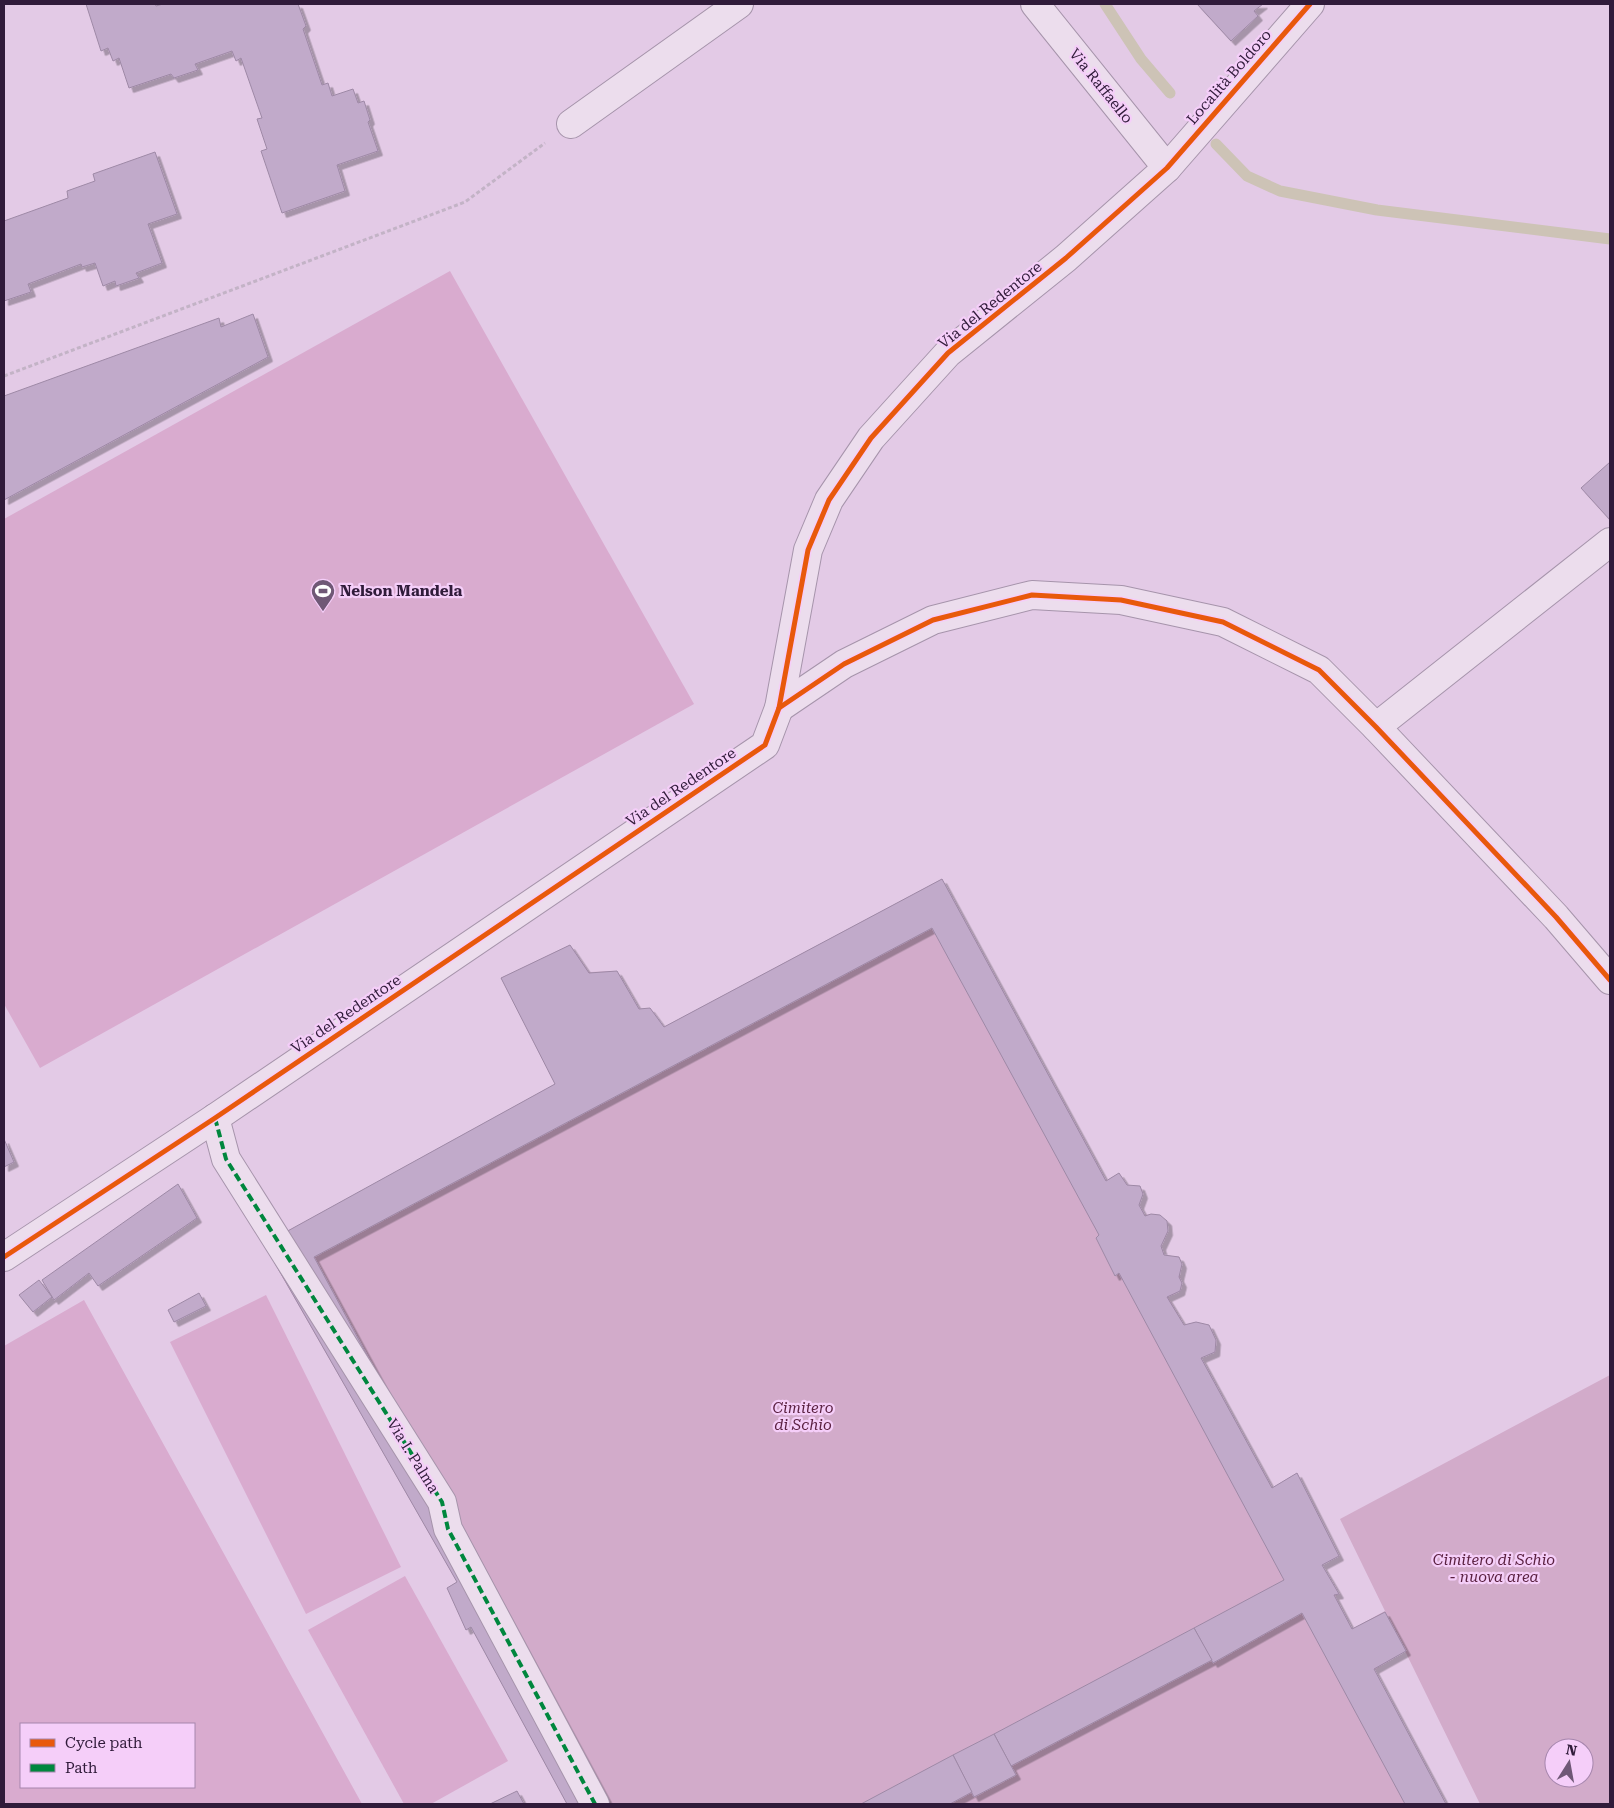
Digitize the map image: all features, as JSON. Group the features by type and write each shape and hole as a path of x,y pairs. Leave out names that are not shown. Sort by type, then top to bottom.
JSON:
{"street":[{"path":"571,124 739,4"},
{"name":"Via Raffaello","path":"1035,4 1167,168"},
{"name":"Località Boldoro","path":"1167,168 1310,4"},
{"name":"Via del Redentore","path":"4,1257 215,1118 765,745 779,708 808,550 830,500 871,438 948,353 1066,258 1167,168"},
{"path":"1376,727 1610,542"},
{"path":"779,708 844,664 933,620 1032,595 1121,600 1223,622 1319,670 1376,727 1556,917 1610,980"},
{"name":"Via I. Palma","path":"215,1118 226,1159 442,1502 448,1529 595,1804"}],"path":[{"path":"4,376 465,202 571,124"}],"shaded area":[{"name":"Nelson Mandela","path":"450,271 694,704 40,1068 4,1004 4,519"},
{"path":"266,1295 401,1567 306,1614 170,1342"},
{"path":"84,1300 362,1804 6,1804 4,1800 4,1346"},
{"path":"405,1576 508,1761 431,1804 404,1804 308,1630"}],"green space":[{"name":"Cimitero di Schio","path":"942,879 1106,1181 1119,1173 1127,1185 1140,1186 1143,1194 1139,1205 1145,1215 1156,1215 1167,1221 1168,1231 1161,1246 1164,1255 1179,1257 1182,1283 1180,1291 1168,1297 1184,1325 1196,1322 1209,1325 1216,1340 1215,1352 1201,1358 1272,1488 1297,1473 1339,1556 1322,1565 1339,1594 1335,1596 1352,1629 1385,1611 1340,1519 1610,1375 1610,1804 1480,1804 1405,1651 1374,1670 1446,1804 567,1804 471,1627 466,1630 447,1588 457,1582 264,1245 555,1084 501,978 570,945 589,972 617,971 639,1009 650,1008 664,1027"}],"building":[{"path":"86,4 155,4 156,6 163,4 298,4 306,26 303,29 322,85 328,83 332,96 353,89 358,103 364,101 370,120 368,122 378,151 337,165 345,191 282,213 261,151 267,149 257,119 262,118 241,58 236,61 232,51 195,64 198,70 174,78 171,74 129,88 119,58 113,61 108,48 101,51"},
{"path":"1197,4 1263,4 1254,11 1258,16 1231,41"},
{"path":"155,152 177,214 148,224 162,263 136,273 139,278 116,286 115,281 103,286 95,263 82,267 81,264 28,284 31,292 4,301 4,221 68,198 67,191 95,181 93,174"},
{"path":"253,314 268,357 4,500 4,396 219,318 221,327"},
{"path":"1610,462 1610,520 1581,488"},
{"path":"942,879 1106,1181 1119,1173 1127,1185 1140,1186 1143,1194 1139,1205 1145,1216 1151,1214 1160,1215 1167,1221 1168,1231 1161,1246 1164,1255 1179,1257 1182,1264 1179,1277 1182,1283 1180,1291 1167,1297 1184,1325 1196,1322 1209,1325 1216,1340 1215,1352 1201,1358 1272,1488 1297,1473 1339,1556 1322,1565 1339,1594 1334,1595 1352,1629 1385,1612 1406,1651 1374,1669 1446,1804 1405,1804 1302,1613 1213,1663 1194,1628 1284,1580 1119,1273 1115,1276 1096,1238 1099,1235 932,928 314,1257 610,1804 567,1804 471,1627 466,1630 447,1588 457,1582 264,1244 555,1084 501,978 570,945 589,973 617,971 639,1009 650,1008 664,1027"},
{"path":"4,1139 14,1162 4,1167"},
{"path":"178,1184 197,1218 98,1286 89,1273 54,1300 42,1280"},
{"path":"39,1280 52,1297 33,1312 19,1295"},
{"path":"199,1293 206,1306 174,1322 168,1310"},
{"path":"1194,1628 1212,1660 1011,1766 994,1734"},
{"path":"994,1734 1016,1775 974,1797 953,1755"},
{"path":"953,1755 972,1792 950,1804 861,1804"},
{"path":"517,1791 524,1804 490,1804"}],"waterway":[{"path":"1105,4 1141,59 1170,93"},
{"path":"1216,144 1247,176 1280,191 1377,210 1610,239"}],"marked path":[{"path":"215,1118 226,1159 442,1502 448,1529 595,1804"}],"cycle path":[{"path":"4,1257 215,1118 765,745 779,708 808,550 829,500 871,438 948,353 1066,258 1167,168 1310,4"},
{"path":"779,708 844,664 933,620 1032,595 1121,600 1223,622 1319,670 1376,727 1556,917 1610,980"}],"place":[{"name":"Nelson Mandela","path":"323,612"}],"park label":[{"name":"Cimitero di Schio - nuova area","path":"1494,1568"}]}
